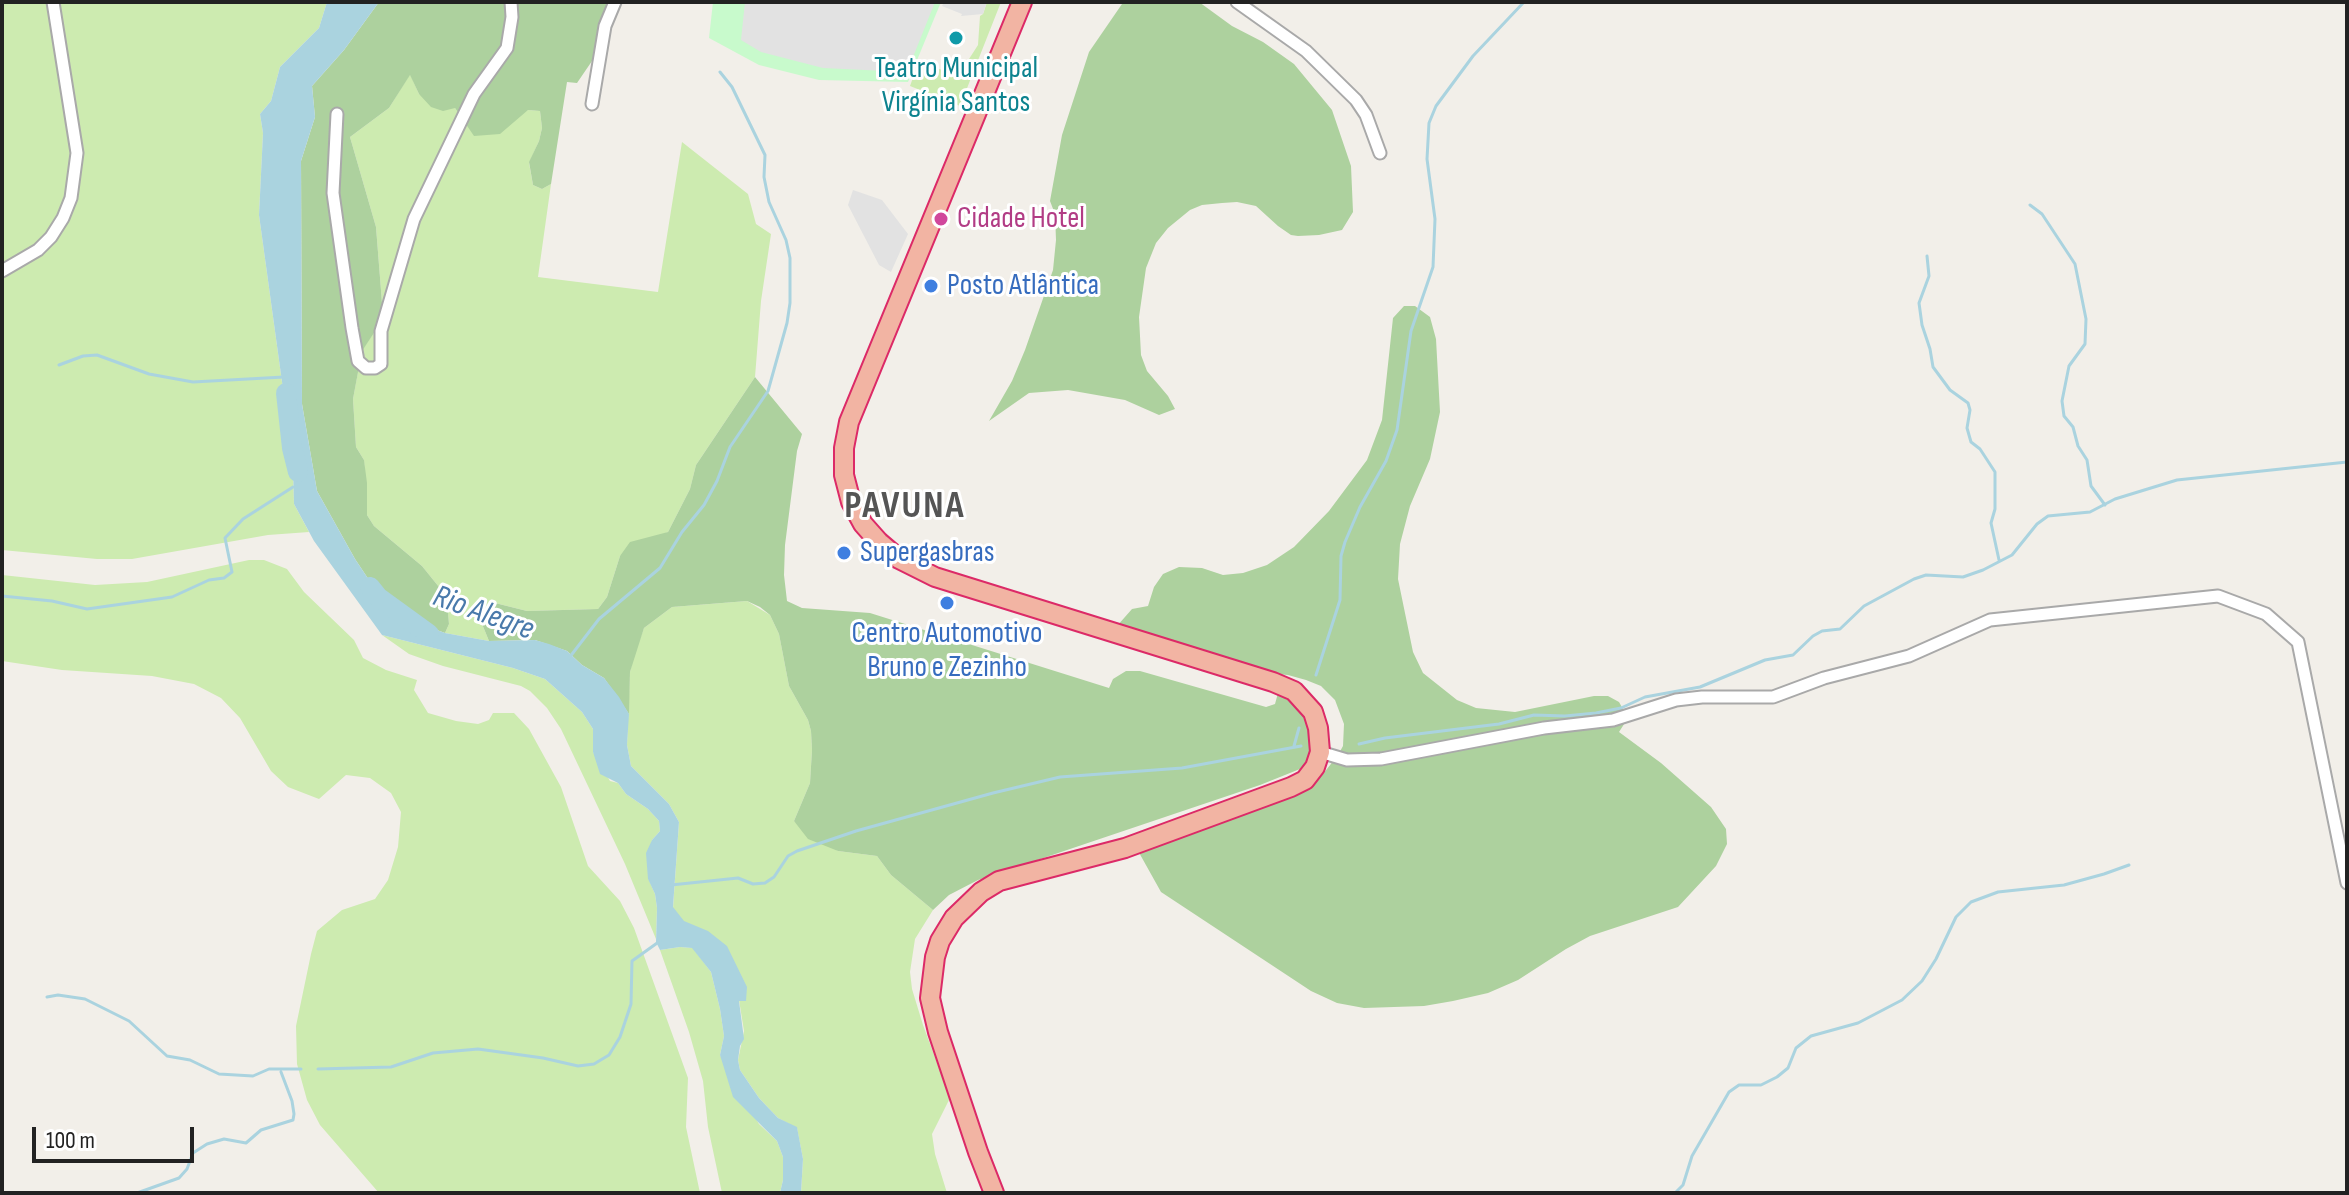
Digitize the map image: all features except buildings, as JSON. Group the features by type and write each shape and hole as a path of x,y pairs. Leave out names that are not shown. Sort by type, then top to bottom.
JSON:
{"highway":[{"path":"994,1193 938,1032 930,998 935,957 940,941 954,918 974,898 999,881 1125,848 1291,787 1305,780 1315,767 1320,752 1313,712 1294,691 935,577 899,559 879,542 863,524 851,502 844,475 844,448 849,422 1022,2"}],"street":[{"path":"2,271 38,250 51,237 71,198 75,175 74,130 53,2"},
{"path":"337,114 333,193 352,328 358,361 366,368 375,368 381,364 381,331 414,219 474,94 507,48 511,2"},
{"path":"592,104 605,26 615,2"},
{"path":"1237,2 1306,51 1356,100 1366,115 1380,153"},
{"path":"1320,752 1347,760 1372,760 1544,728 1613,720 1676,700 1773,697 1824,678 1909,656 1990,620 2218,596 2266,614 2298,642 2347,883"}],"green space":[{"path":"2,2 327,2 319,28 280,67 271,101 260,114 263,133 259,215 286,411 292,431 294,504 309,532 268,535 132,559 97,559 2,550"},
{"path":"379,2 614,2 605,42 577,83 567,82 551,184 542,189 533,185 529,162 542,128 540,111 528,110 500,134 474,136 455,108 443,111 431,107 419,94 410,75 389,108 350,137 376,227 382,303 378,327 362,351 353,399 356,447 364,460 367,483 367,515 374,526 422,566 439,587 447,601 449,624 445,633 401,617 381,598 355,559 317,491 302,404 301,161 315,117 312,86 344,50"},
{"path":"713,2 941,2 908,82 819,80 759,65 709,38"},
{"path":"987,2 1001,2 960,106 910,86 919,61 947,72 969,59 978,45 980,16"},
{"path":"1199,2 1294,64 1332,110 1351,166 1353,212 1342,230 1298,236 1278,226 1256,206 1237,202 1202,205 1190,210 1168,228 1156,243 1146,268 1139,317 1141,355 1147,371 1175,409 1159,415 1125,400 1068,390 1029,393 989,421 1012,381 1053,270 1055,214 1050,201 1062,135 1089,52 1122,4"},
{"path":"410,74 419,94 455,108 467,125 528,110 540,111 542,128 529,163 533,185 542,189 551,184 538,277 658,292 682,142 748,194 756,224 771,234 761,301 755,377 696,465 690,489 668,532 620,556 607,597 598,609 527,611 495,603 488,605 480,619 489,641 445,633 449,624 447,602 439,587 422,566 374,526 367,515 364,460 356,447 353,399 362,350 378,327 382,303 376,227 350,137 389,108"},
{"path":"1404,306 1415,306 1430,317 1436,339 1440,412 1430,459 1410,506 1400,544 1398,579 1413,652 1423,673 1457,700 1476,708 1515,712 1594,696 1608,696 1619,702 1628,718 1619,732 1661,763 1711,807 1726,829 1727,844 1716,866 1678,907 1590,936 1518,980 1488,993 1453,1001 1424,1006 1364,1008 1337,1003 1311,991 1161,892 1137,849 1313,781 1323,774 1343,746 1344,724 1335,700 1321,686 1306,680 1254,672 1117,626 1132,609 1148,606 1154,587 1163,574 1179,567 1202,568 1223,575 1243,573 1267,565 1294,547 1329,511 1367,460 1382,420 1393,318"},
{"path":"755,377 802,434 785,545 787,601 802,608 870,613 1109,688 1113,679 1126,671 1140,671 1266,707 1275,704 1278,693 1298,700 1318,722 1310,765 1260,785 978,880 949,895 933,910 891,875 877,856 838,851 808,839 794,821 810,783 811,731 789,686 779,634 770,615 760,607 747,601 672,607 644,628 630,672 629,714 604,678 582,665 567,651 535,640 489,641 480,619 488,605 495,603 527,611 598,609 607,597 620,556 630,542 668,532 690,489 696,465"},
{"path":"249,560 264,560 287,569 304,592 354,640 363,658 386,670 417,680 414,690 428,713 478,724 489,720 493,713 514,713 529,729 561,787 588,866 620,901 634,928 688,1078 686,1127 700,1193 379,1193 320,1125 307,1100 297,1064 296,1026 311,954 317,931 342,910 375,899 388,880 398,847 401,812 391,793 370,778 346,775 319,799 288,787 271,771 240,718 221,698 194,684 152,676 62,670 2,661 2,575 95,585 147,582"},
{"path":"747,601 770,615 779,634 789,686 811,731 810,783 794,821 838,851 877,856 891,875 933,910 915,939 910,972 923,1025 950,1098 932,1134 947,1193 801,1193 803,1159 797,1128 778,1118 759,1098 740,1070 738,1060 744,1031 739,1000 673,908 679,822 669,804 631,766 627,745 630,672 634,655 644,628 672,607"},
{"path":"382,635 545,679 582,712 593,729 593,752 610,781 618,783 626,794 659,821 660,831 652,840 648,878 657,908 656,939 625,864 561,729 547,708 521,686 409,654"},
{"path":"693,948 711,972 724,1036 720,1055 759,1124 777,1141 783,1157 780,1193 722,1193 708,1127 703,1081 660,950"}],"shaded area":[{"path":"745,2 935,2 907,72 823,68 761,52 741,40"},
{"path":"944,2 987,2 983,14 961,16 942,6"},
{"path":"853,190 882,200 908,234 891,272 879,265 848,205"}],"water":[{"path":"327,2 379,2 344,50 312,86 315,117 301,161 302,404 317,491 381,598 401,617 445,633 489,641 535,640 549,644 567,651 582,665 604,678 619,697 629,714 627,745 631,766 669,804 679,822 673,907 684,921 708,931 727,946 747,987 746,1001 739,1001 744,1039 738,1060 740,1070 759,1098 778,1118 797,1127 803,1159 801,1193 780,1193 783,1157 777,1141 733,1097 720,1055 724,1036 711,972 692,948 660,950 656,942 657,908 648,879 646,853 660,831 659,821 626,794 618,783 600,774 593,752 593,729 582,712 545,679 382,635 314,541 294,504 292,431 286,411 259,215 263,133 260,114 271,101 280,67 319,28"}],"waterway":[{"path":"1316,675 1340,600 1341,556 1345,542 1360,507 1386,461 1397,430 1411,331 1433,267 1435,219 1427,159 1429,123 1436,106 1473,56 1524,2"},
{"path":"569,658 599,619 660,568 682,532 704,505 730,447 768,391 787,323 790,258 786,240 769,202 764,177 765,155 732,87 720,72"},
{"path":"2030,205 2042,214 2075,264 2086,319 2085,344 2069,366 2062,401 2064,416 2073,427 2078,446 2087,460 2091,486 2105,505"},
{"path":"1927,256 1929,276 1919,303 1922,325 1933,367 1950,390 1968,403 1967,428 1971,442 1980,449 1995,472 1995,509 1991,523 1999,560"},
{"path":"59,365 83,356 97,355 149,374 193,382 284,377"},
{"name":"Rio Alegre","path":"286,393 298,472"},
{"path":"1359,744 1499,724 1534,715 1596,713 1621,708 1645,697 1700,687 1765,660 1793,655 1813,636 1822,631 1840,629 1864,606 1914,579 1926,575 1963,577 1983,570 2012,555 2037,524 2048,516 2090,512 2115,499 2177,480 2347,462"},
{"path":"2,596 52,601 87,609 172,597 209,580 224,578 232,572 225,538 243,519 293,487"},
{"name":"Rio Alegre","path":"370,587 378,597 429,634"},
{"path":"1294,746 1299,728"},
{"path":"671,885 738,878 753,884 765,883 774,877 788,856 797,851 856,831 1060,777 1182,768 1301,746"},
{"path":"1675,1193 1683,1185 1692,1156 1729,1092 1739,1085 1761,1085 1777,1077 1788,1068 1796,1048 1811,1036 1858,1023 1902,1000 1922,981 1956,917 1971,902 1998,892 2064,885 2129,865"},
{"path":"318,1069 391,1067 433,1053 478,1049 578,1066 594,1064 609,1055 620,1037 631,1004 632,961 660,941"},
{"path":"47,997 58,995 85,999 129,1021 167,1056 190,1060 219,1074 253,1076 269,1069 301,1069"},
{"path":"137,1193 179,1178 187,1169 193,1153 207,1144 224,1139 246,1143 261,1130 293,1120 292,1101 281,1072"}],"place":[{"name":"Teatro Municipal Virgínia Santos","path":"956,38"},
{"name":"Cidade Hotel","path":"941,219"},
{"name":"Posto Atlântica","path":"931,286"},
{"name":"Supergasbras","path":"844,553"},
{"name":"Centro Automotivo Bruno e Zezinho","path":"947,603"}],"district":[{"name":"PAVUNA","path":"905,507"}]}
